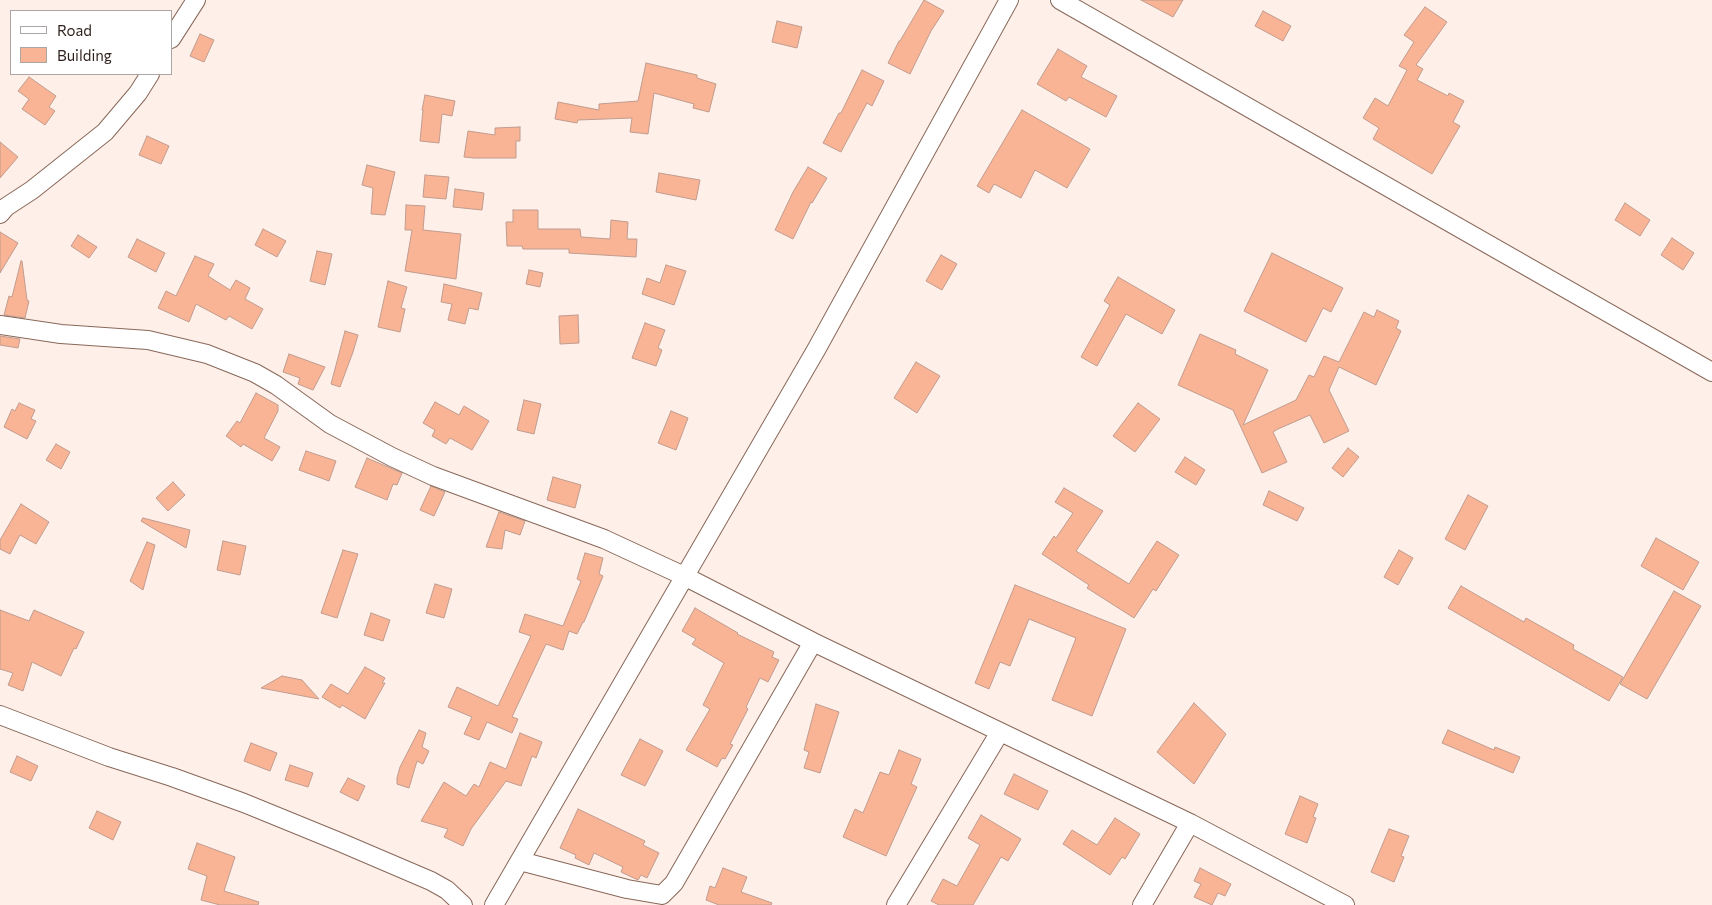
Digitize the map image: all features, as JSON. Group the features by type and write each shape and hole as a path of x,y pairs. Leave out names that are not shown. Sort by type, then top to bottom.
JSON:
{"street":[{"path":"172,37 196,0"},
{"path":"494,905 816,350 1009,0"},
{"path":"1060,0 1712,372"},
{"path":"0,214 6,207 32,190 106,132 138,94 149,75"},
{"path":"0,325 61,334 148,340 207,354 255,373 330,424 356,439 434,476 604,539 684,576 813,642 1190,823 1345,905"},
{"path":"520,860 627,889 662,895 674,883 813,642"},
{"path":"0,715 109,757 244,803 342,843 431,881 447,890 463,905"},
{"path":"896,905 1000,732"},
{"path":"1142,905 1190,823"}],"building":[{"path":"924,0 944,11 931,31 910,74 888,63"},
{"path":"1141,0 1183,0 1173,17"},
{"path":"1425,7 1447,22 1416,65 1423,69 1417,80 1448,96 1449,93 1464,101 1453,122 1460,126 1432,174 1373,139 1379,128 1363,118 1375,98 1388,106 1407,70 1399,66 1414,42 1404,35"},
{"path":"1263,11 1291,26 1283,41 1255,26"},
{"path":"777,21 802,27 797,48 772,42"},
{"path":"200,34 214,40 204,62 190,56"},
{"path":"1058,49 1087,66 1081,77 1117,96 1106,117 1069,97 1066,101 1037,84"},
{"path":"646,63 697,75 697,78 716,84 709,112 693,108 694,104 654,93 648,134 630,132 632,118 578,120 577,123 555,119 558,102 599,110 599,104 638,101"},
{"path":"862,70 884,81 872,106 867,103 841,152 823,143 839,113 841,113"},
{"path":"29,77 56,96 49,107 55,111 45,125 22,109 29,99 18,91"},
{"path":"425,95 455,101 452,116 442,114 439,143 420,141"},
{"path":"1022,110 1090,149 1067,188 1035,170 1021,198 994,184 989,193 977,186"},
{"path":"520,127 520,141 516,141 516,158 464,157 468,131 495,135 495,128"},
{"path":"147,136 169,146 161,164 139,155"},
{"path":"0,142 18,157 0,178"},
{"path":"367,165 395,172 385,215 371,214 373,188 362,185"},
{"path":"808,167 827,178 811,202 793,239 775,230 793,192"},
{"path":"659,173 700,180 696,200 656,192"},
{"path":"425,175 449,177 446,199 423,197"},
{"path":"455,189 484,193 482,210 453,207"},
{"path":"1625,203 1650,220 1640,236 1615,220"},
{"path":"406,205 425,206 423,230 461,234 456,279 405,271 412,230 405,230"},
{"path":"513,210 538,210 538,229 580,229 581,237 610,239 611,220 628,222 627,239 637,239 636,257 569,253 569,249 523,249 522,246 507,246 506,222 513,222"},
{"path":"263,229 286,241 277,257 255,245"},
{"path":"0,232 18,243 0,273"},
{"path":"78,235 97,247 89,258 71,246"},
{"path":"1672,238 1694,253 1683,270 1661,255"},
{"path":"137,239 165,253 156,272 128,257"},
{"path":"317,251 332,254 325,285 310,281"},
{"path":"1272,253 1343,288 1331,312 1323,308 1306,342 1244,311"},
{"path":"941,255 957,264 942,290 926,281"},
{"path":"195,256 214,264 208,276 230,290 236,280 250,288 245,299 263,309 252,329 229,316 226,320 196,304 189,322 158,308 166,291 176,296"},
{"path":"21,261 27,300 29,301 25,318 4,315 9,296 12,297"},
{"path":"666,265 686,271 674,305 642,294 647,278 660,283"},
{"path":"529,270 543,273 540,287 526,284"},
{"path":"1118,277 1175,310 1162,334 1126,314 1097,366 1081,357 1110,305 1104,301"},
{"path":"388,281 407,287 401,308 405,309 400,332 378,327"},
{"path":"444,284 482,293 478,310 469,308 465,324 448,320 452,304 441,302"},
{"path":"1377,310 1399,321 1396,328 1401,331 1376,385 1339,367 1329,390 1349,431 1324,443 1310,415 1278,429 1273,432 1287,462 1262,473 1233,410 1178,385 1200,334 1236,350 1235,354 1268,370 1243,425 1296,400 1309,375 1314,377 1324,356 1339,362 1364,312 1374,317"},
{"path":"578,315 579,343 560,344 559,316"},
{"path":"645,323 665,330 658,348 662,350 656,366 632,358"},
{"path":"345,331 358,335 340,387 331,384"},
{"path":"0,336 20,339 18,348 0,345"},
{"path":"289,354 325,367 313,390 298,384 300,378 283,372"},
{"path":"916,362 940,376 917,413 894,398"},
{"path":"256,393 278,405 278,411 264,438 280,447 272,461 243,444 241,447 226,436 237,421 240,423"},
{"path":"524,400 541,404 534,434 517,430"},
{"path":"435,402 459,415 464,406 489,421 472,450 450,438 446,444 432,436 435,430 423,423"},
{"path":"19,403 35,410 31,419 36,421 27,439 4,427 12,409 15,411"},
{"path":"1138,403 1160,419 1135,452 1113,436"},
{"path":"671,411 688,418 676,450 658,443"},
{"path":"56,444 70,452 61,469 46,460"},
{"path":"1348,448 1359,457 1343,477 1332,468"},
{"path":"306,451 336,461 329,481 299,470"},
{"path":"1185,457 1205,470 1196,485 1175,472"},
{"path":"367,458 402,473 397,485 393,484 387,500 355,487"},
{"path":"553,477 581,485 575,508 547,500"},
{"path":"173,482 185,495 168,511 156,498"},
{"path":"431,486 445,492 434,516 420,510"},
{"path":"1064,488 1103,511 1076,551 1129,584 1157,541 1179,555 1156,591 1153,589 1134,618 1087,588 1089,585 1042,554 1054,536 1056,538 1073,513 1055,502"},
{"path":"1269,491 1304,508 1297,521 1263,505"},
{"path":"1468,495 1488,506 1465,550 1445,539"},
{"path":"21,504 49,522 36,544 20,535 10,554 0,549 0,540"},
{"path":"499,512 525,521 520,535 505,530 502,549 486,547"},
{"path":"143,518 190,530 186,548 141,521"},
{"path":"1656,538 1699,562 1683,590 1641,566"},
{"path":"223,541 246,546 240,575 217,570"},
{"path":"147,542 155,545 143,590 130,581"},
{"path":"343,550 358,554 337,618 321,613"},
{"path":"1399,550 1413,558 1398,585 1384,577"},
{"path":"585,553 603,558 599,574 603,576 577,634 569,631 563,650 546,644 512,717 518,719 512,733 487,722 479,740 464,734 472,717 448,707 457,687 498,706 531,636 519,632 525,614 563,626 581,581 577,579"},
{"path":"435,584 452,589 444,618 426,613"},
{"path":"1015,585 1126,629 1092,716 1052,700 1076,638 1029,619 1010,666 1000,662 989,689 975,683"},
{"path":"1461,586 1524,622 1526,618 1574,645 1573,649 1623,677 1609,701 1448,608"},
{"path":"1674,591 1701,606 1647,699 1620,684"},
{"path":"695,608 737,634 774,652 772,657 779,660 768,682 760,678 746,707 748,709 730,744 733,745 725,759 722,758 717,767 686,750 710,709 703,705 724,663 692,644 696,639 682,631"},
{"path":"0,610 29,621 34,610 84,632 61,676 32,662 23,691 8,685 13,673 0,669"},
{"path":"371,613 390,620 383,641 364,635"},
{"path":"365,667 385,678 382,683 385,683 365,719 342,705 340,708 322,697 331,684 348,694"},
{"path":"282,676 302,680 319,699 261,688"},
{"path":"1194,703 1226,734 1194,784 1157,752"},
{"path":"816,704 839,712 820,773 804,768 809,752 804,750"},
{"path":"419,730 426,733 422,747 429,751 423,764 417,761 409,788 397,784 397,778 400,767"},
{"path":"1448,730 1494,750 1495,747 1520,757 1513,773 1442,743"},
{"path":"520,733 542,742 536,758 532,756 521,786 506,781 471,829 463,846 444,837 448,829 421,821 444,782 466,796 474,784 479,787 490,762 506,769"},
{"path":"640,739 663,751 645,786 621,775"},
{"path":"251,743 277,753 270,771 244,761"},
{"path":"899,750 921,759 911,784 917,787 886,856 843,837 855,809 863,813 880,772 889,775"},
{"path":"17,756 38,766 31,781 10,772"},
{"path":"290,765 313,773 308,787 285,780"},
{"path":"1014,774 1048,791 1038,810 1004,794"},
{"path":"348,778 365,786 358,801 340,792"},
{"path":"1300,796 1318,804 1313,817 1316,818 1307,843 1285,834"},
{"path":"578,809 645,841 643,845 659,853 647,878 641,875 638,880 621,872 623,867 594,853 589,865 575,858 576,855 560,848"},
{"path":"97,811 121,822 113,840 89,828"},
{"path":"981,815 1021,839 1008,861 1001,857 973,905 939,905 931,901 943,879 957,886 980,845 968,838"},
{"path":"1115,818 1140,834 1125,859 1122,857 1110,875 1063,844 1072,830 1097,845"},
{"path":"1389,829 1409,836 1401,856 1404,857 1394,882 1371,872"},
{"path":"197,843 235,857 224,891 259,902 258,905 220,905 201,900 207,876 188,869"},
{"path":"723,868 747,877 741,892 772,903 771,905 719,905 706,900 710,886 715,888"},
{"path":"1200,868 1231,884 1225,896 1218,893 1212,905 1194,897 1201,884 1194,881"}]}
